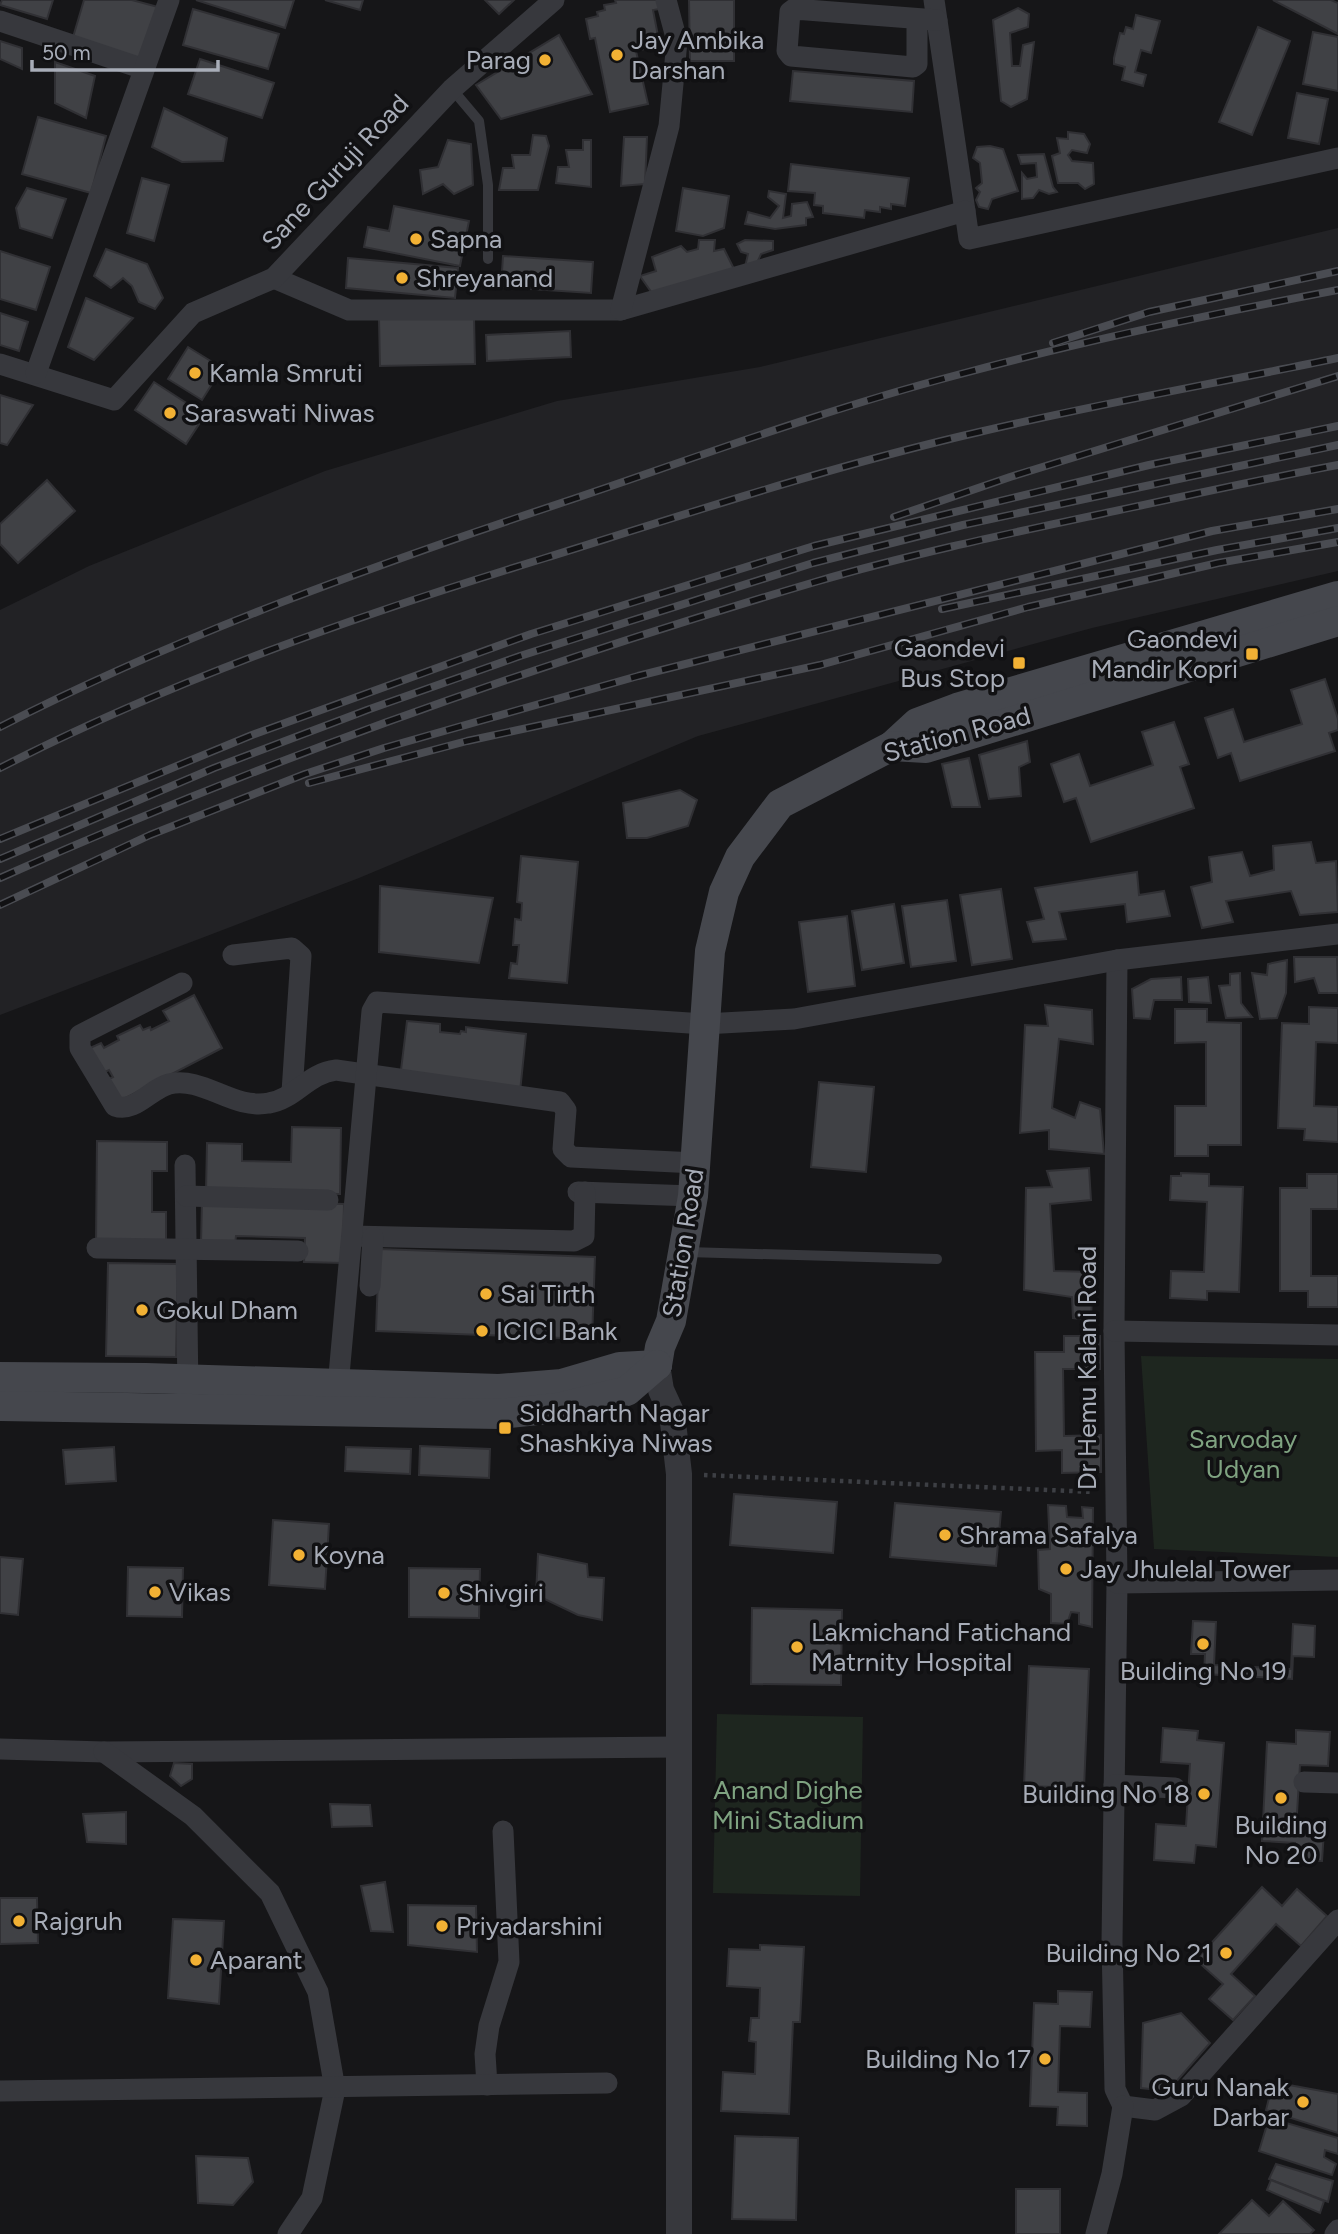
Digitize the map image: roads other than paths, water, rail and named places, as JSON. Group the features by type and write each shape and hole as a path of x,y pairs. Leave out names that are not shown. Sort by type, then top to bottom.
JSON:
{"main road":[{"path":"1204,648 1338,596"},
{"name":"Station Road","path":"657,1365 660,1347 671,1321 693,1196 710,951 724,892 740,857 780,804 892,746 926,748 1067,690 1204,648 1338,621"},
{"path":"0,1406 188,1409 337,1398 499,1401 620,1367 657,1365"},
{"path":"0,1377 187,1379 337,1398"},
{"path":"145,1408 146,1378"}],"street":[{"path":"36,373 169,0"},
{"name":"Sane Guruji Road","path":"0,363 114,400 193,313 274,278 452,89 554,0"},
{"path":"621,310 669,126 677,41 666,0"},
{"path":"794,9 930,13 913,67 791,56 787,51 790,12 794,9"},
{"path":"930,13 969,239 1338,158"},
{"path":"0,21 144,69"},
{"path":"274,278 349,310 621,310 965,211"},
{"path":"337,1398 362,1237 366,1074 372,1011 377,1002 704,1024 794,1019 1117,960 1338,934"},
{"path":"233,955 292,948 301,956 292,1092"},
{"name":"Dr Hemu Kalani Road","path":"1117,960 1114,1331 1117,1583 1114,1785 1115,2089 1124,2106"},
{"path":"182,983 80,1035 80,1048 111,1102 127,1108 166,1084 181,1083 201,1086 242,1104 269,1103 292,1092 312,1076 325,1071 366,1074 560,1102 566,1110 563,1149 571,1157 696,1163"},
{"path":"185,1165 188,1409"},
{"path":"362,1237 574,1241 584,1236 581,1192 693,1196"},
{"path":"186,1196 328,1200"},
{"path":"362,1237 370,1286"},
{"path":"97,1248 298,1251"},
{"path":"1114,1331 1338,1335"},
{"path":"657,1365 661,1390 672,1414 679,1474 677,1747 680,2234"},
{"path":"1117,1583 1338,1580"},
{"path":"0,1749 104,1752 677,1747"},
{"path":"104,1752 193,1815 270,1894 318,1992 335,2089 312,2197 288,2234"},
{"path":"1304,1782 1338,1783"},
{"path":"1114,1785 1175,1788"},
{"path":"486,2085 485,2054 489,2026 509,1962 503,1831"},
{"path":"1096,2234 1112,2174 1124,2106 1155,2110 1181,2096 1338,1920"},
{"path":"0,2091 335,2089 607,2083"}],"lane":[{"path":"452,89 479,121 488,185 488,259"},
{"path":"684,1251 937,1259"}],"railway":[{"path":"1053,343 1149,312 1338,271"},
{"path":"0,727 139,661 282,602 427,549 812,418 908,388 1051,351 1195,318 1338,290"},
{"path":"0,768 132,706 268,651 406,602 707,507 869,460 979,432 1338,358"},
{"path":"894,517 1010,477 1338,376"},
{"path":"0,839 252,735 531,634 814,546 1149,465 1338,426"},
{"path":"0,859 214,768 367,710 520,656 813,563 963,525 1338,445"},
{"path":"0,878 200,794 402,716 711,613 850,572 955,546 1338,465"},
{"path":"0,905 150,835 305,774 384,748 638,676 1212,531 1338,509"},
{"path":"942,609 1217,550 1338,528"},
{"path":"309,783 467,741 820,665 1028,607 1218,563 1338,542"}],"place":[{"name":"Jay Ambika Darshan","path":"617,55"},
{"name":"Parag","path":"545,60"},
{"name":"Sapna","path":"416,239"},
{"name":"Shreyanand","path":"402,278"},
{"name":"Kamla Smruti","path":"195,373"},
{"name":"Saraswati Niwas","path":"170,413"},
{"name":"Gaondevi Mandir Kopri","path":"1252,654"},
{"name":"Gaondevi Bus Stop","path":"1019,663"},
{"name":"Sai Tirth","path":"486,1294"},
{"name":"Gokul Dham","path":"142,1310"},
{"name":"ICICI Bank","path":"482,1331"},
{"name":"Siddharth Nagar Shashkiya Niwas","path":"505,1428"},
{"name":"Shrama Safalya","path":"945,1535"},
{"name":"Koyna","path":"299,1555"},
{"name":"Jay Jhulelal Tower","path":"1066,1569"},
{"name":"Vikas","path":"155,1592"},
{"name":"Shivgiri","path":"444,1593"},
{"name":"Building No 19","path":"1203,1644"},
{"name":"Lakmichand Fatichand Matrnity Hospital","path":"797,1647"},
{"name":"Building No 18","path":"1204,1794"},
{"name":"Building No 20","path":"1281,1798"},
{"name":"Rajgruh","path":"19,1921"},
{"name":"Priyadarshini","path":"442,1926"},
{"name":"Building No 21","path":"1226,1953"},
{"name":"Aparant","path":"196,1960"},
{"name":"Building No 17","path":"1045,2059"},
{"name":"Guru Nanak Darbar","path":"1303,2102"}],"park label":[{"name":"Sarvoday Udyan","path":"1243,1454"},
{"name":"Anand Dighe Mini Stadium","path":"788,1805"}]}
